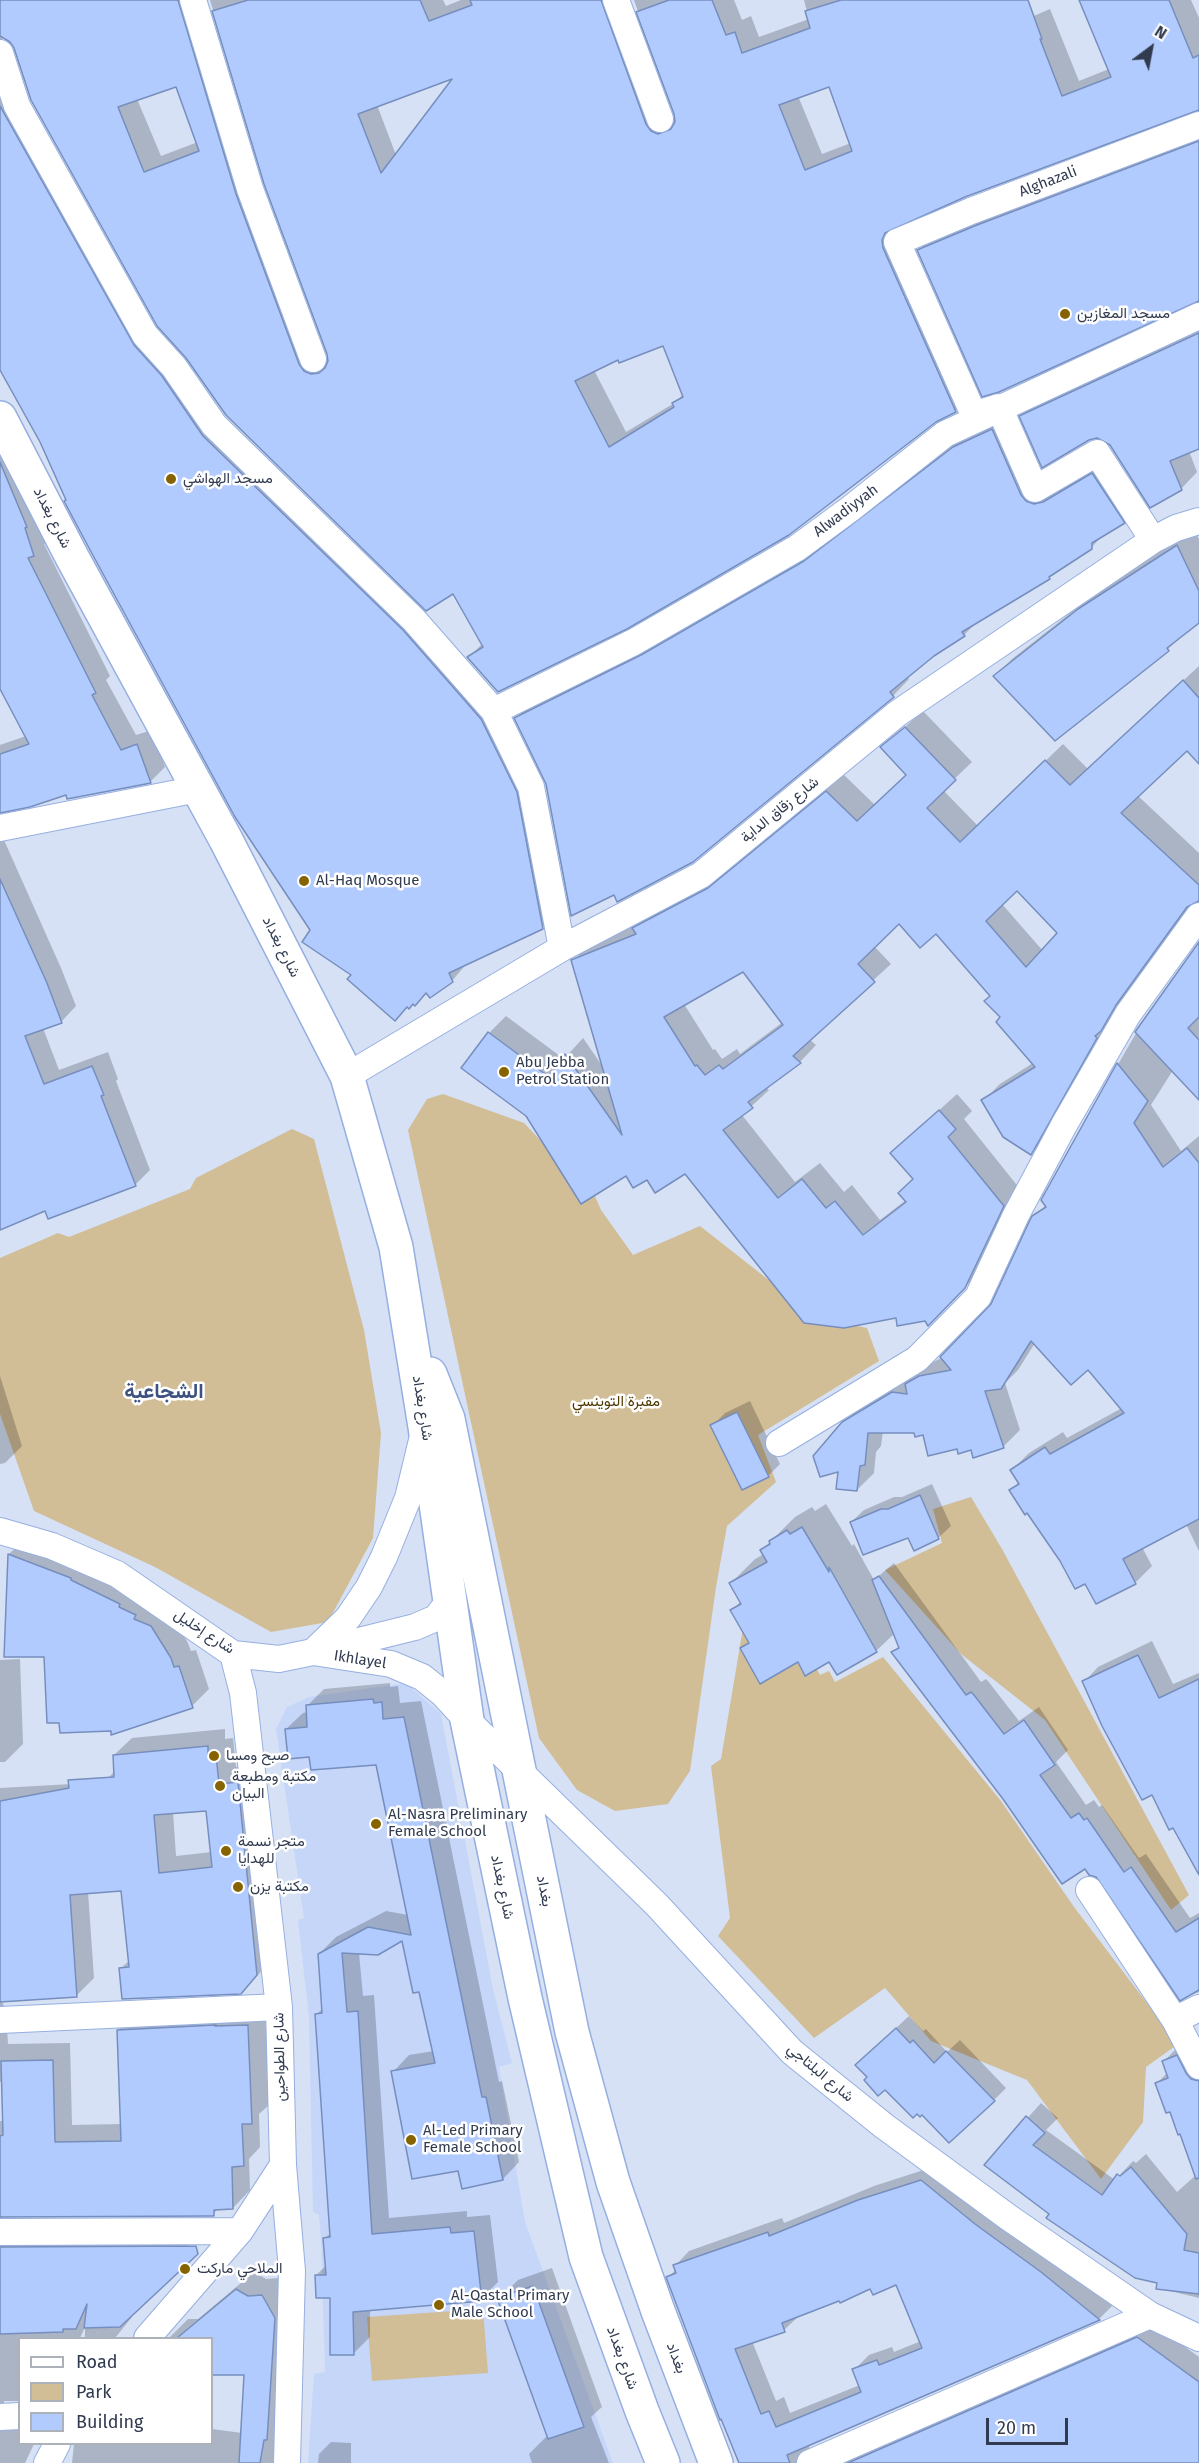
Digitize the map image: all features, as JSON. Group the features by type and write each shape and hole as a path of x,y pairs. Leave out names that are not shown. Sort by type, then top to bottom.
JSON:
{"main road":[{"name":"شارع بغداد","path":"0,418 198,789 346,1076 396,1247 425,1427 467,1720 525,1998 586,2257 663,2463"},
{"name":"بغداد","path":"406,1311 448,1419 572,2032 613,2182 658,2311 716,2463"}],"street":[{"path":"193,0 250,189 313,359"},
{"path":"616,0 660,119"},
{"path":"0,53 17,106 145,335 174,367 214,425 414,620 494,711 531,787 562,948"},
{"name":"Alghazali","path":"999,408 974,415 897,242 971,211 1199,125"},
{"name":"Alwadiyyah","path":"494,711 634,642 797,548 850,510 945,434 1199,316"},
{"path":"999,408 1035,489 1097,453 1153,540"},
{"name":"شارع زقاق الداية","path":"346,1076 562,948 701,875 898,713 1153,540 1176,528 1199,521"},
{"path":"0,828 198,789"},
{"path":"779,1443 916,1359 978,1297 1016,1215 1081,1095 1128,1014 1199,916"},
{"path":"313,1652 348,1618 369,1587 384,1557 408,1498 425,1427"},
{"name":"شارع إخليل","path":"0,1531 52,1546 117,1574 233,1654 279,1659 313,1652"},
{"name":"Ikhlayel","path":"313,1652 415,1627 436,1618 450,1600"},
{"name":"Ikhlayel","path":"313,1652 391,1664 422,1677 442,1693 467,1720"},
{"name":"شارع الطواحين","path":"233,1654 243,1693 279,2007 283,2165 292,2271 287,2463"},
{"name":"شارع البلتاجي","path":"467,1720 657,1905 792,2052 884,2126 1008,2217 1150,2315 1199,2338"},
{"path":"1089,1890 1175,2020 1199,2066"},
{"path":"0,2020 279,2007"},
{"path":"1175,2020 1199,2008"},
{"path":"148,2337 240,2231 283,2165"},
{"path":"0,2232 240,2231"},
{"path":"810,2463 1150,2315"},
{"path":"0,2417 18,2416"},
{"path":"47,2463 56,2445"}],"shaded area":[{"path":"406,1683 441,1714 493,1989 512,2063 499,2067 525,2222 613,2463 308,2463 314,2374 325,2372 321,2238 319,2215 313,2212 309,2017 298,1920 304,1918 276,1729 287,1707 309,1697"}],"green space":[{"name":"مقبرة التوينسي","path":"443,1094 524,1123 543,1143 570,1139 601,1210 633,1255 700,1226 817,1318 867,1328 879,1361 758,1435 776,1482 727,1526 690,1771 668,1804 615,1811 577,1790 539,1738 408,1130 427,1099"},
{"path":"292,1129 314,1139 364,1330 381,1433 373,1538 328,1622 271,1632 155,1567 34,1511 0,1414 0,1258 58,1233 69,1237 190,1189 196,1178"},
{"path":"971,1497 1002,1549 1189,1895 1171,1910 1045,1720 961,1654 885,1570 942,1543 933,1509"},
{"path":"745,1616 805,1648 820,1675 829,1671 835,1682 883,1657 1001,1801 1074,1907 1178,2044 1146,2067 1143,2122 1101,2179 1027,2080 931,2041 885,1988 814,2038 718,1936 730,1918 711,1766 721,1759"},
{"path":"483,2309 488,2373 372,2381 367,2317"}],"building":[{"path":"0,0 178,0 236,194 299,364 304,371 311,374 319,373 325,368 328,361 327,354 264,184 212,11 248,0 420,0 429,21 472,5 470,0 601,0 646,124 651,131 658,134 671,129 675,122 674,114 636,12 669,0 712,0 726,35 735,32 742,53 810,28 805,11 841,0 1028,0 1062,96 1111,77 1079,0 1169,0 1193,58 1199,55 1199,110 965,197 885,233 882,240 883,248 956,412 936,422 789,535 627,629 498,692 467,657 483,647 453,594 426,611 226,415 186,358 157,326 31,100 14,48 10,42 0,36","holes":["452,79 381,173 358,114","176,87 199,151 144,172 118,107","829,87 852,151 805,170 779,105","663,346 683,397 672,403 674,407 609,447 575,381 618,360 619,363"]},
{"path":"0,106 134,345 162,376 203,436 403,630 481,719 517,792 543,929 449,973 453,982 430,998 426,993 415,1006 413,1004 409,1009 407,1007 395,1021 347,979 351,975 302,942 310,930 235,817 64,501 66,500 40,442 0,370"},
{"path":"1199,141 1199,301 999,392 982,397 917,250"},
{"path":"1199,333 1199,449 1170,461 1182,490 1150,508 1110,445 1097,438 1089,440 1042,468 1019,416"},
{"path":"992,429 1021,495 1026,501 1034,504 1043,502 1092,473 1125,523 1092,543 1092,549 1049,577 1050,579 962,632 965,636 934,656 890,692 894,697 693,862 617,902 614,895 571,916 546,784 514,718 641,655 804,561 953,447"},
{"path":"0,462 27,527 25,528 34,556 28,558 96,693 92,695 121,750 137,744 151,783 67,799 66,795 30,807 0,813 0,754 29,744 0,689"},
{"path":"1177,545 1199,591 1199,623 1167,648 1169,651 1055,741 993,676 1078,609"},
{"path":"1183,680 1199,698 1199,764 1187,751 1121,813 1199,885 1199,901 1187,907 1116,1005 1101,1031 1095,1036 1097,1038 1031,1155 1003,1137 981,1100 1035,1067 996,1022 1000,1017 984,1001 990,996 936,934 920,948 899,924 858,964 875,982 793,1056 801,1063 748,1102 753,1108 723,1130 778,1198 802,1179 826,1208 835,1201 863,1235 906,1202 898,1193 913,1179 890,1153 939,1110 956,1129 948,1137 1004,1206 965,1288 928,1326 925,1321 897,1326 896,1318 844,1328 804,1323 685,1174 655,1193 647,1180 633,1188 626,1176 581,1204 526,1116 461,1068 488,1032 549,1077 565,1054 622,1135 571,960 636,934 632,928 708,888 826,791 857,821 906,775 880,747 905,727 956,780 927,808 960,842 1045,760 1070,785","holes":["1017,891 1057,933 1026,967 986,921","743,972 783,1025 723,1069 719,1065 705,1075 697,1065 695,1066 664,1017"]},
{"path":"0,879 47,983 62,1023 25,1036 44,1084 92,1066 104,1095 101,1096 136,1186 48,1219 45,1211 0,1230"},
{"path":"1199,942 1199,1017 1188,1028 1199,1040 1199,1100 1135,1032"},
{"path":"1117,1063 1148,1101 1134,1123 1163,1167 1187,1148 1199,1163 1199,1519 1123,1559 1136,1584 1096,1604 1085,1584 1075,1589 1060,1561 1009,1490 1019,1484 1010,1470 1045,1447 1050,1454 1124,1413 1088,1370 1071,1385 1031,1341 1001,1389 985,1391 1004,1448 973,1458 971,1450 958,1454 957,1449 928,1456 923,1435 915,1437 914,1433 868,1433 865,1465 860,1466 857,1491 836,1489 838,1472 820,1477 813,1456 842,1422 892,1392 907,1394 905,1384 919,1376 951,1370 940,1357 991,1304 1032,1216 1046,1207 1041,1200"},
{"path":"737,1412 769,1477 742,1490 710,1425"},
{"path":"920,1495 939,1539 914,1551 908,1538 863,1555 850,1522"},
{"path":"802,1527 829,1572 829,1567 877,1652 837,1675 829,1662 805,1676 798,1662 760,1684 740,1648 749,1643 730,1610 741,1604 729,1583 767,1562 760,1550 770,1544 769,1541 787,1530 790,1534"},
{"path":"8,1554 71,1578 120,1604 119,1607 136,1615 134,1619 151,1626 174,1667 179,1666 193,1708 111,1735 111,1731 60,1733 59,1723 47,1723 44,1657 4,1657"},
{"path":"879,1576 966,1695 971,1692 974,1695 1004,1734 1024,1720 1055,1765 1040,1775 1071,1818 1079,1813 1084,1820 1087,1818 1124,1872 1131,1867 1176,1932 1199,1918 1199,1990 1180,2001 1096,1877 1089,1875 1085,1869 1062,1884 1003,1799 891,1652 899,1648 872,1580"},
{"path":"1138,1655 1159,1698 1199,1679 1199,1875 1173,1828 1169,1830 1152,1795 1142,1800 1102,1726 1082,1681"},
{"path":"373,1699 374,1703 382,1702 383,1719 404,1717 482,2097 486,2097 503,2180 462,2189 458,2171 412,2179 391,2071 435,2063 419,1992 413,1993 402,1941 378,1955 342,1953 347,2012 358,2011 372,2234 450,2227 451,2233 474,2231 482,2301 353,2312 354,2355 330,2355 330,2298 316,2298 315,2275 326,2275 323,2238 330,2237 315,2014 322,2013 318,1954 368,1927 411,1935 376,1765 311,1770 309,1757 288,1759 285,1729 307,1727 306,1705"},
{"path":"208,1746 208,1756 216,1755 219,1784 238,1782 257,1975 241,1994 122,1999 119,1968 129,1967 121,1891 70,1895 77,1997 0,2002 0,1801 69,1788 68,1780 114,1777 113,1755","holes":["206,1811 212,1867 159,1873 154,1815"]},
{"path":"248,2025 252,2124 242,2124 244,2166 232,2167 233,2209 214,2210 214,2216 0,2217 0,2136 3,2135 1,2061 53,2060 55,2142 121,2141 117,2030"},
{"path":"896,2028 910,2043 913,2040 934,2063 946,2051 995,2101 949,2143 922,2115 920,2117 917,2114 913,2118 885,2090 878,2096 864,2080 867,2077 855,2065"},
{"path":"1177,2055 1191,2079 1199,2081 1199,2178 1196,2179 1180,2134 1178,2135 1170,2112 1166,2113 1155,2083 1168,2078 1162,2061"},
{"path":"1026,2116 1045,2133 1033,2145 1102,2195 1117,2174 1120,2176 1131,2167 1187,2234 1184,2250 1199,2253 1199,2294 1156,2289 1157,2283 1135,2278 1046,2218 1049,2214 984,2165"},
{"path":"921,2180 1100,2320 787,2455 790,2463 739,2463 720,2420 666,2277 676,2273 673,2265 768,2232 769,2236 858,2200","holes":["896,2285 922,2348 879,2365 877,2360 852,2369 861,2392 776,2427 769,2411 761,2414 735,2349 785,2332 782,2323 839,2301 840,2303 870,2289 873,2295"]},
{"path":"196,2246 198,2254 120,2327 84,2328 87,2304 76,2329 63,2329 63,2332 0,2334 0,2247"},
{"path":"533,2286 584,2427 548,2439 497,2298"},
{"path":"236,2289 248,2296 262,2295 275,2318 267,2440 264,2440 260,2463 239,2463 244,2375 213,2375 213,2337 178,2337"},
{"path":"1137,2337 1199,2382 1199,2463 848,2463"}],"place":[{"name":"مسجد المغازين","path":"1065,314"},
{"name":"مسجد الهواشي","path":"171,479"},
{"name":"Al-Haq Mosque","path":"304,881"},
{"name":"Abu Jebba Petrol Station","path":"504,1072"},
{"name":"صبح ومسا","path":"214,1756"},
{"name":"مكتبة ومطبعة البيان","path":"220,1786"},
{"name":"Al-Nasra Preliminary Female School","path":"376,1824"},
{"name":"متجر نسمة للهدايا","path":"226,1851"},
{"name":"مكتبة يزن","path":"238,1887"},
{"name":"Al-Led Primary Female School","path":"411,2140"},
{"name":"الملاحي ماركت","path":"185,2269"},
{"name":"Al-Qastal Primary Male School","path":"439,2305"}],"district":[{"name":"الشجاعية","path":"164,1392"}]}
